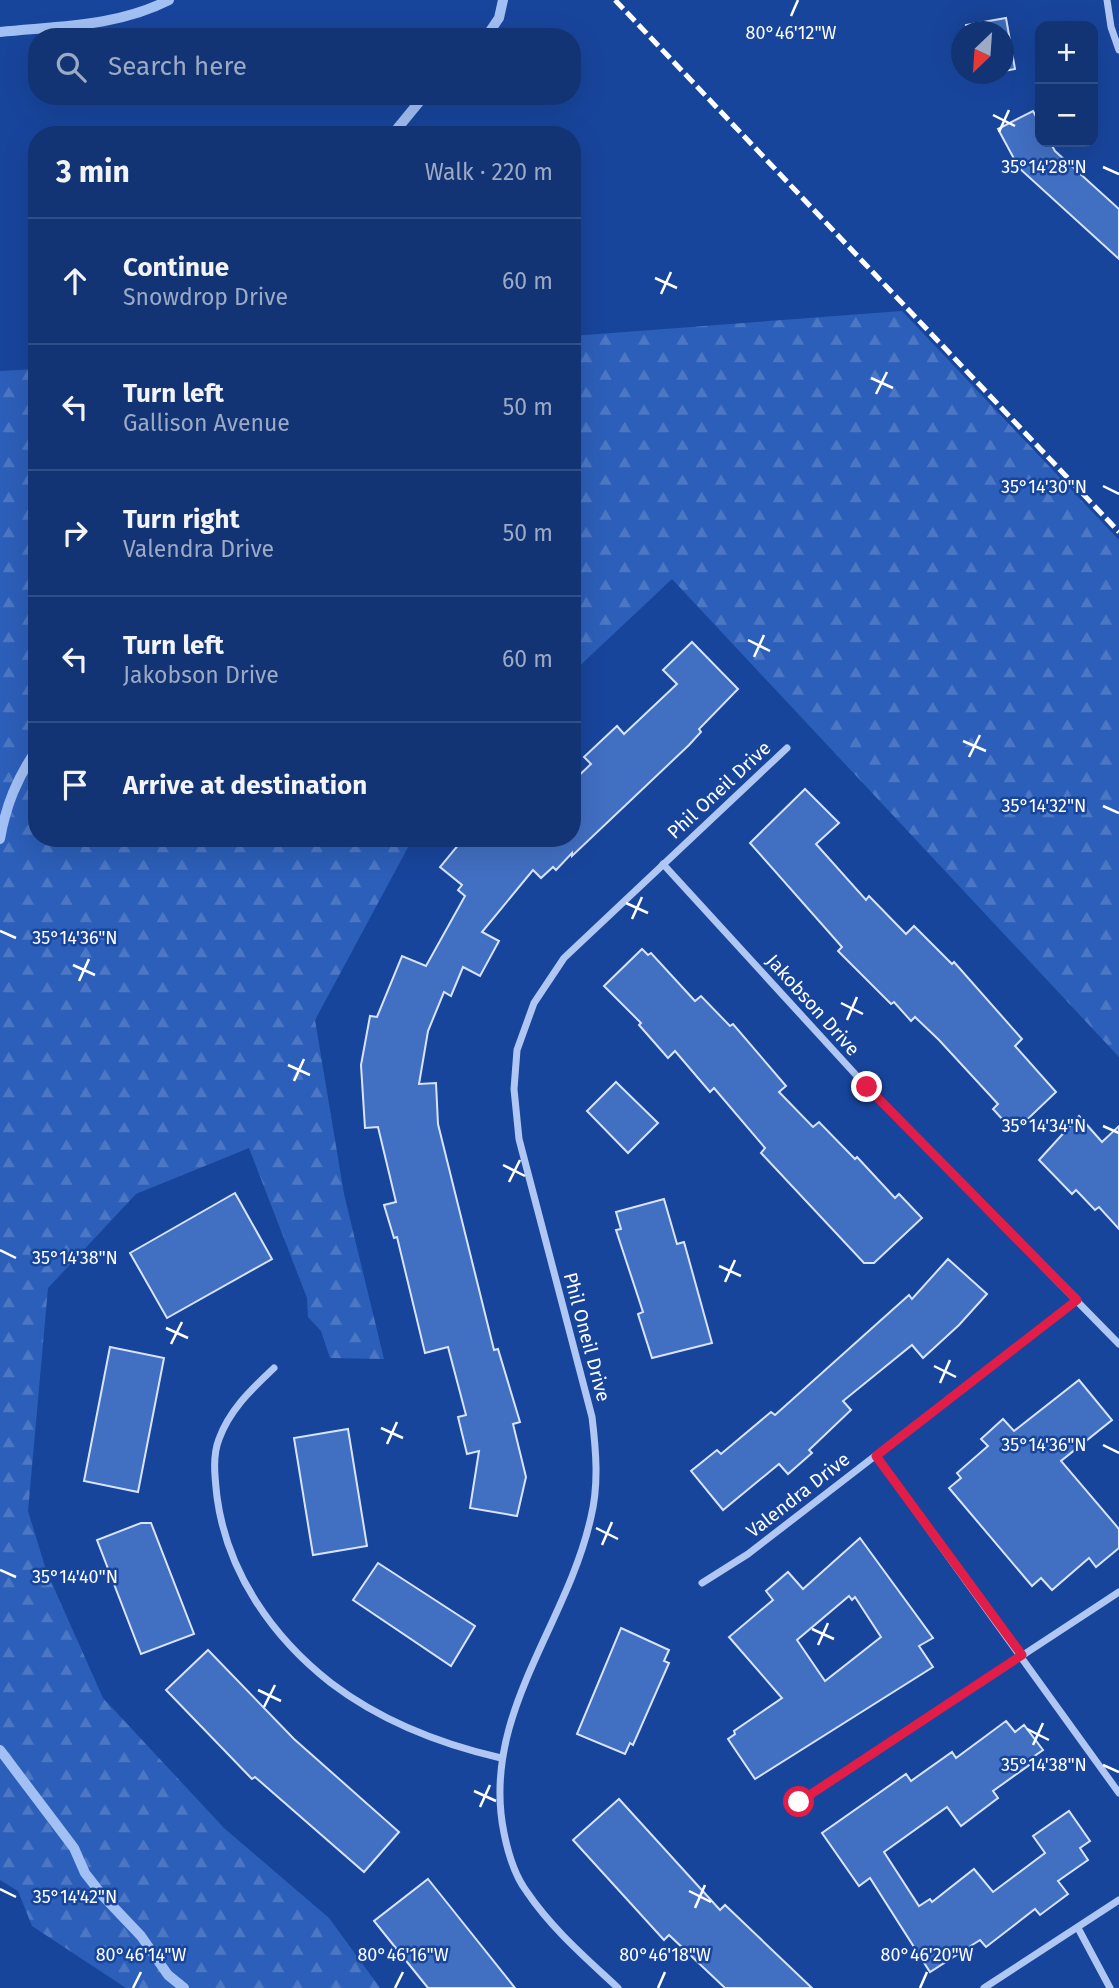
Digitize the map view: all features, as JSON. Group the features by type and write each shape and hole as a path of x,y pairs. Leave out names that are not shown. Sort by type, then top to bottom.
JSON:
{"street":[{"path":"1107,0 1119,50"},
{"name":"Phil Oneil Drive","path":"618,1988 565,1938 525,1891 508,1852 500,1812 501,1758 513,1712 578,1562 592,1515 597,1460 592,1417 520,1139 514,1089 517,1050 534,1003 564,958 787,748"},
{"name":"Jakobson Drive","path":"663,864 867,1087 1119,1345"},
{"name":"Valendra Drive","path":"702,1583 748,1554 1077,1300"},
{"path":"274,1368 247,1393 229,1416 218,1442 214,1473 220,1522 236,1566 254,1600 304,1660 333,1684 408,1729 501,1758"},
{"path":"876,1456 1119,1793"},
{"path":"799,1802 1119,1592"},
{"path":"985,1988 1119,1900"},
{"path":"1078,1928 1110,1988"}],"green space":[{"path":"902,311 1119,540 1119,1057 672,579 581,665 581,335"},
{"path":"28,369 28,847 408,847 315,1020 344,1194 384,1359 330,1358 321,1331 308,1317 307,1298 249,1148 136,1194 48,1288 28,1511 46,1570 103,1698 224,1828 329,1918 380,1988 126,1988 32,1926 18,1891 0,1880 0,371"}],"building":[{"path":"1033,111 1035,147 1053,147 1119,209 1119,259 1019,168 998,129"},
{"path":"692,642 738,689 699,729 701,732 689,745 572,856 572,853 556,870 553,867 541,878 533,870 482,932 499,941 480,976 463,967 451,996 444,992 428,1031 419,1084 436,1083 438,1124 494,1350 498,1349 520,1422 513,1424 526,1477 517,1516 470,1508 479,1451 467,1454 458,1417 466,1415 448,1347 425,1353 397,1237 394,1238 384,1205 396,1202 378,1127 365,1128 361,1065 370,1016 377,1017 402,956 426,966 465,896 458,890 462,885 440,867 457,847 581,847 581,773 591,764 584,757 617,726 624,734 677,684 663,670"},
{"path":"805,789 839,823 816,844 866,900 869,896 906,934 914,926 952,964 954,962 1022,1039 1015,1046 1056,1092 1014,1132 993,1109 998,1104 939,1040 915,1017 911,1021 894,1002 891,1004 838,951 842,947 750,843"},
{"path":"642,949 648,955 651,953 695,1001 701,996 730,1026 733,1024 786,1086 779,1092 813,1127 819,1122 855,1159 857,1157 895,1198 899,1194 922,1218 874,1263 864,1263 761,1153 765,1148 714,1088 710,1092 675,1051 668,1058 639,1025 641,1023 604,986"},
{"path":"616,1082 658,1123 628,1153 587,1111"},
{"path":"1079,1116 1102,1142 1119,1126 1119,1229 1099,1207 1095,1210 1076,1190 1072,1194 1039,1160"},
{"path":"235,1193 272,1259 167,1318 130,1253"},
{"path":"664,1199 677,1244 684,1242 712,1343 652,1358 638,1314 643,1312 616,1230 621,1229 616,1212"},
{"path":"948,1259 987,1294 959,1325 923,1358 912,1345 843,1401 851,1410 809,1450 812,1453 788,1474 779,1464 723,1510 691,1471 717,1450 721,1454 771,1412 775,1415 909,1295 912,1299"},
{"path":"110,1347 164,1358 138,1492 84,1481"},
{"path":"1079,1380 1112,1420 1061,1461 1119,1529 1119,1548 1096,1567 1089,1558 1052,1590 1041,1578 1032,1586 949,1488 961,1478 957,1473 988,1446 981,1439 1003,1419 1014,1431"},
{"path":"348,1429 367,1546 313,1555 294,1438"},
{"path":"141,1523 151,1523 194,1634 141,1654 97,1540"},
{"path":"860,1538 933,1638 919,1646 933,1667 755,1779 728,1739 735,1734 734,1731 782,1698 729,1637 773,1600 766,1591 788,1572 803,1589","holes":["849,1596 852,1600 855,1597 881,1637 825,1681 797,1640"]},
{"path":"378,1563 475,1626 451,1666 353,1600"},
{"path":"621,1628 669,1650 664,1661 669,1663 633,1745 630,1743 625,1754 577,1734"},
{"path":"208,1650 294,1739 399,1832 364,1872 255,1777 252,1779 166,1690"},
{"path":"1006,1721 1015,1732 1024,1725 1043,1750 1029,1760 1032,1763 993,1791 998,1798 961,1826 947,1807 884,1852 919,1906 930,1899 932,1902 974,1869 993,1892 1045,1853 1033,1836 1069,1811 1090,1841 1080,1848 1088,1860 1058,1881 1068,1894 1040,1915 1035,1909 986,1947 980,1940 930,1972 870,1878 859,1886 822,1833 906,1774 911,1781 952,1752 956,1758"},
{"path":"619,1799 720,1910 725,1905 812,1988 725,1988 669,1935 664,1940 573,1840"},
{"path":"428,1879 515,1988 428,1988 374,1921"}],"waterway":[{"path":"43,28 128,16 169,0"},
{"path":"492,28 499,18 503,0"},
{"path":"0,32 28,29"},
{"path":"399,126 417,105"},
{"path":"0,839 13,792 28,764"},
{"path":"0,1750 74,1848 85,1873 141,1936 168,1975 184,1988"}],"railway":[{"path":"615,0 1119,532"}],"route":[{"path":"799,1802 1022,1655 978,1599 876,1456 1077,1300 867,1087"}]}
